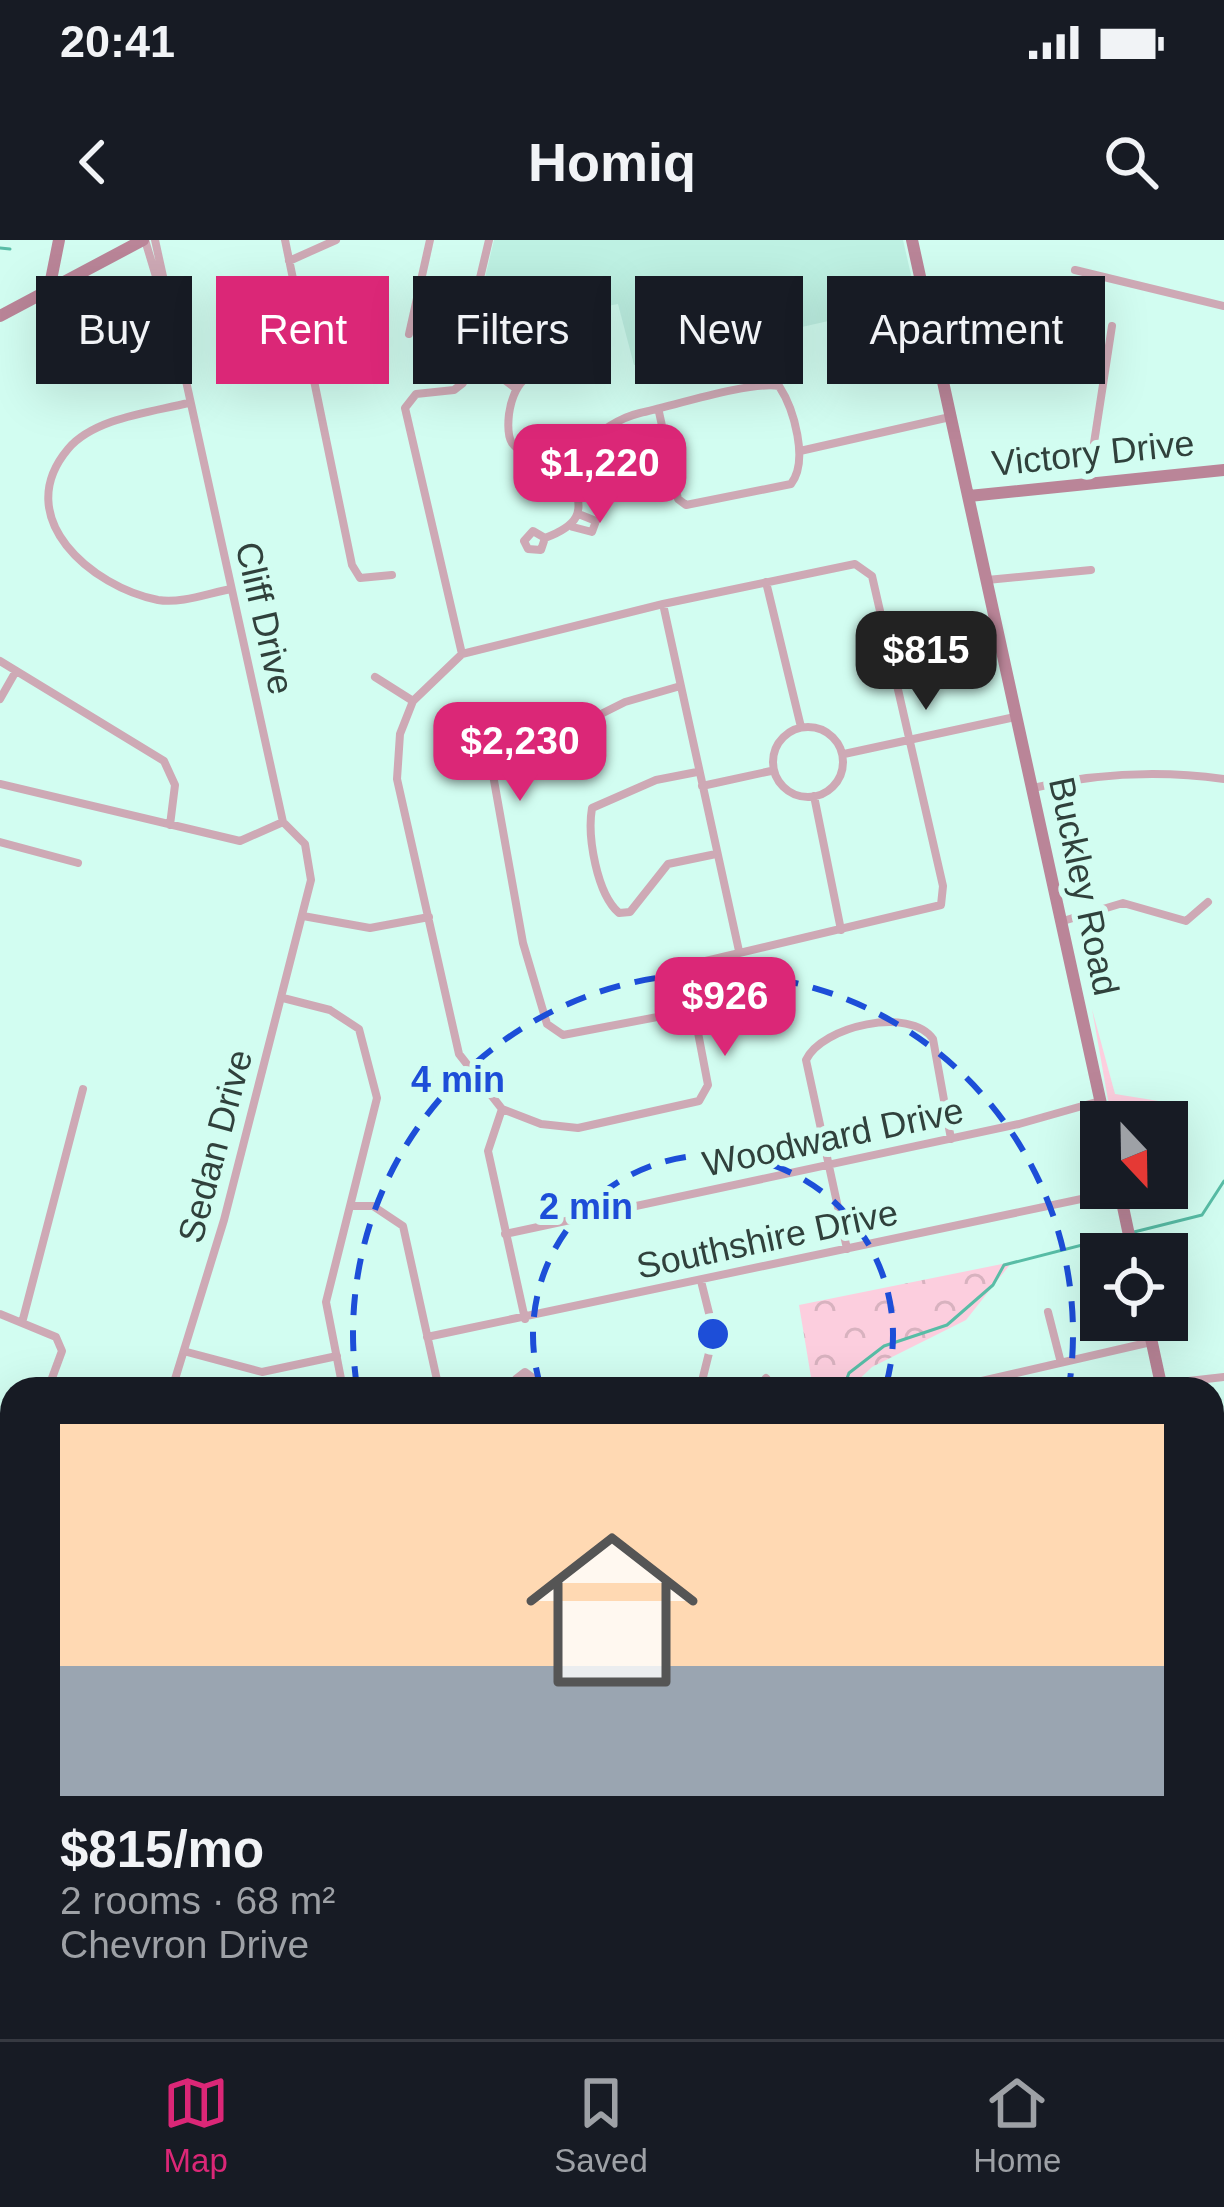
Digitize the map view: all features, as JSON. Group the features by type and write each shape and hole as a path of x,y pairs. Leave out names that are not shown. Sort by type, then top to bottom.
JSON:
{"street":[{"path":"52,276 58,240"},
{"path":"76,276 144,240"},
{"name":"Cliff Drive","path":"144,240 156,276"},
{"name":"Cliff Drive","path":"155,240 162,276"},
{"path":"284,240 352,565 368,580 392,575"},
{"path":"289,261 336,240"},
{"path":"409,334 430,240"},
{"path":"462,654 405,414 409,400 463,383 466,338 489,240"},
{"name":"Buckley Road","path":"912,240 920,276"},
{"path":"1075,270 1224,306"},
{"path":"0,316 36,297"},
{"path":"1088,484 1112,326"},
{"name":"Cliff Drive","path":"184,384 283,822 310,855 303,916"},
{"path":"510,384 514,387"},
{"path":"516,384 507,429 512,443 575,468"},
{"name":"Buckley Road","path":"944,384 1100,1101"},
{"path":"573,527 580,515 575,468 600,433 638,413 779,386 800,451 799,474 791,484 686,505 678,499 659,412"},
{"path":"188,403 115,422 68,449 58,467 49,518 60,544 141,596 169,601 231,589"},
{"path":"800,451 951,417"},
{"name":"Victory Drive","path":"968,496 1224,470"},
{"path":"545,538 573,527 592,532 596,520 580,515"},
{"path":"855,564 865,568 872,576 911,739 943,886 941,904 739,952 688,969 708,1085 700,1101 578,1127 541,1124 502,1109 459,1054 397,778 400,734 413,701 462,654 766,582 855,564"},
{"path":"987,580 1091,570"},
{"path":"766,582 801,727"},
{"path":"663,604 677,687 739,952"},
{"path":"0,661 164,761 176,785 170,825"},
{"path":"0,698 16,671"},
{"path":"375,677 413,701"},
{"path":"677,687 625,702 586,721 505,738 490,758 523,943 547,1024 563,1035 694,1010"},
{"path":"844,754 1017,716"},
{"path":"801,727 829,734 844,754 841,777 827,792 814,796 786,789 771,770 775,746 801,727"},
{"path":"702,786 771,770"},
{"path":"698,772 656,780 592,808 589,826 609,904 620,913 630,912 668,864 716,854"},
{"path":"1033,788 1088,776 1153,772 1224,779"},
{"path":"0,784 240,841 283,822"},
{"path":"814,796 841,930"},
{"path":"0,842 78,862"},
{"path":"1061,922 1123,903 1186,921 1208,902"},
{"path":"303,916 370,928 429,917"},
{"name":"Sedan Drive","path":"177,1377 303,916"},
{"path":"283,998 330,1010 359,1029 368,1044 377,1098 326,1302 341,1377"},
{"path":"847,1249 806,1060 814,1043 830,1034 909,1019 924,1026 933,1039 951,1139"},
{"path":"23,1319 83,1089"},
{"name":"Woodward Drive","path":"505,1234 830,1166 1080,1106"},
{"path":"502,1109 488,1151 525,1319"},
{"name":"Southshire Drive","path":"427,1337 1080,1198"},
{"path":"350,1206 373,1206 403,1226 436,1377"},
{"path":"701,1281 714,1333 703,1377"},
{"path":"1048,1312 1060,1359"},
{"path":"0,1314 23,1319 60,1342 52,1377"},
{"path":"992,1377 1151,1342 1159,1377"},
{"path":"187,1352 262,1372 337,1355"}],"shaded area":[{"path":"494,240 903,240 911,276 827,276 827,321 803,327 803,276 635,276 634,365 618,304 611,305 611,276 485,276"}],"green space":[{"path":"1092,1009 1115,1094 1159,1101 1108,1101"},
{"path":"1012,1262 966,1320 872,1367 862,1377 811,1377 799,1305"}],"waterway":[{"path":"0,248 10,249"},
{"path":"1134,1232 1202,1215 1224,1181"},
{"path":"848,1377 884,1346 947,1325 993,1285 1004,1265 1080,1246"}]}
